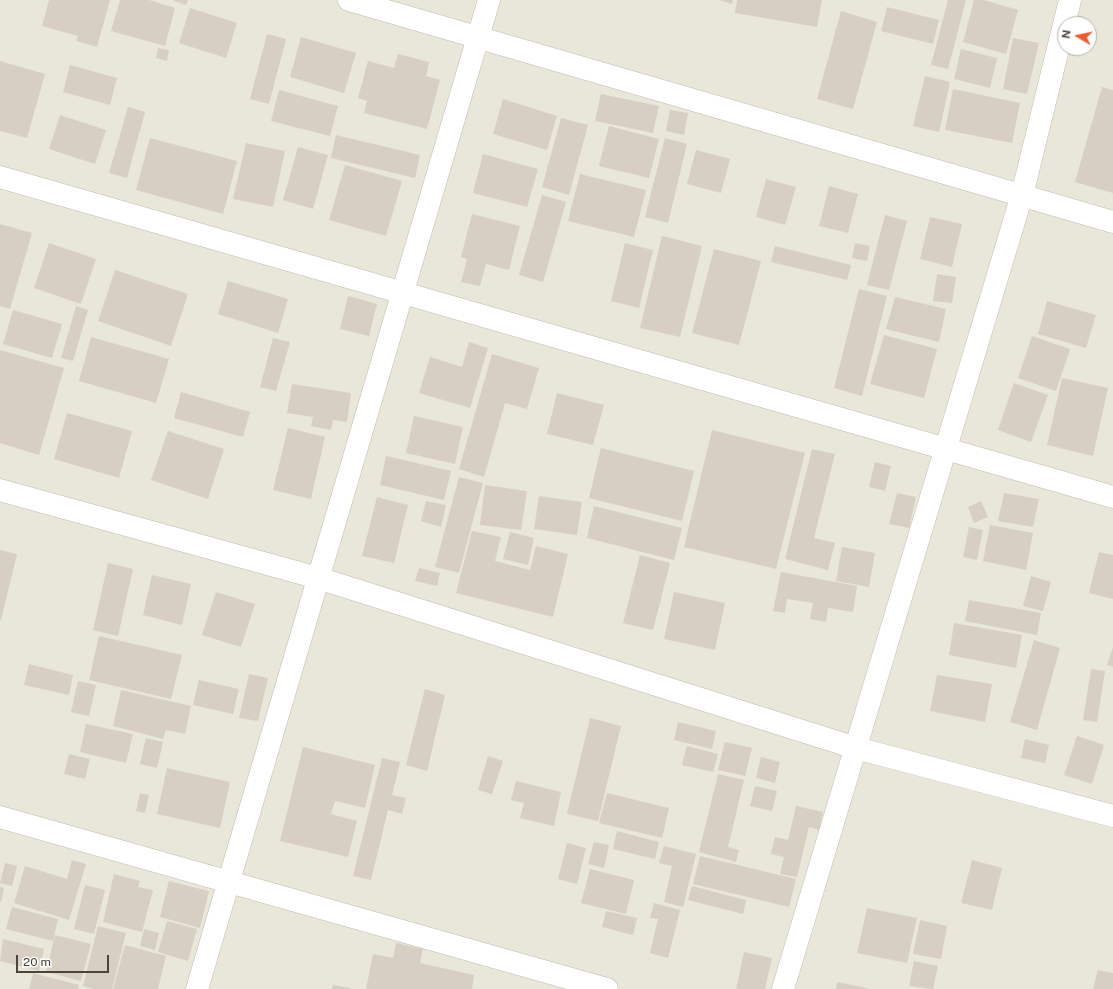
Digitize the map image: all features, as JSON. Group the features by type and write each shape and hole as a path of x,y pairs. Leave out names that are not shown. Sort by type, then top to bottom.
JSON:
{"street":[{"path":"349,0 1113,222"},
{"path":"197,989 489,0"},
{"path":"783,989 1022,195 1070,0"},
{"path":"0,177 1113,497"},
{"path":"0,490 318,578 856,748 1113,816"},
{"path":"0,817 607,989"}],"shaded area":[{"path":"0,0 1113,0 1113,989 0,989"}],"building":[{"path":"49,0 110,0 97,47 76,41 78,36 42,26"},
{"path":"120,0 149,0 175,8 165,46 111,31"},
{"path":"172,0 188,0 186,5"},
{"path":"719,0 733,0 732,4"},
{"path":"737,0 822,0 817,27 735,13"},
{"path":"948,0 966,0 948,69 931,65"},
{"path":"974,0 984,0 1018,10 1006,54 963,42"},
{"path":"887,7 939,20 933,44 881,31"},
{"path":"190,8 237,23 226,58 179,43"},
{"path":"841,11 877,22 853,109 817,99"},
{"path":"267,34 286,39 269,104 250,99"},
{"path":"301,37 356,53 344,93 290,77"},
{"path":"1013,38 1039,43 1027,94 1003,89"},
{"path":"158,48 169,50 167,61 156,58"},
{"path":"961,49 997,58 990,88 954,79"},
{"path":"398,54 429,62 426,76 440,80 427,129 364,113 367,101 358,98 368,61 394,68"},
{"path":"0,61 45,74 27,138 0,131"},
{"path":"70,65 117,78 110,105 63,92"},
{"path":"925,76 950,82 939,132 913,126"},
{"path":"1102,87 1113,90 1113,193 1075,182"},
{"path":"953,89 1020,103 1012,143 945,130"},
{"path":"279,90 338,106 330,136 271,121"},
{"path":"601,94 659,106 653,133 595,121"},
{"path":"503,99 557,116 547,150 493,134"},
{"path":"128,107 145,112 127,178 109,173"},
{"path":"670,110 688,113 684,135 666,131"},
{"path":"60,115 106,130 95,164 49,149"},
{"path":"561,118 588,125 569,195 542,187"},
{"path":"609,126 659,139 649,178 599,166"},
{"path":"336,135 420,155 415,178 331,158"},
{"path":"150,138 237,161 223,214 136,190"},
{"path":"665,138 687,144 668,223 645,217"},
{"path":"246,143 285,151 273,207 233,199"},
{"path":"298,147 328,155 313,209 283,200"},
{"path":"696,150 730,159 721,193 687,184"},
{"path":"483,154 538,169 527,207 473,193"},
{"path":"345,165 402,181 386,236 329,220"},
{"path":"580,174 646,190 634,237 568,221"},
{"path":"766,179 796,187 785,225 756,217"},
{"path":"829,186 858,194 848,233 819,226"},
{"path":"542,195 566,202 543,282 519,275"},
{"path":"472,214 520,226 509,270 486,264 480,286 461,282 467,259 461,257"},
{"path":"885,215 907,221 889,290 867,285"},
{"path":"930,217 962,224 952,267 920,259"},
{"path":"0,224 32,233 10,309 0,306"},
{"path":"662,236 702,246 680,337 640,328"},
{"path":"49,243 96,259 81,304 34,288"},
{"path":"625,243 653,250 639,308 611,301"},
{"path":"855,243 870,246 867,261 852,258"},
{"path":"775,246 851,265 847,280 771,262"},
{"path":"714,249 761,261 739,345 692,333"},
{"path":"115,270 188,294 171,346 98,321"},
{"path":"937,274 956,277 952,303 933,301"},
{"path":"228,281 288,299 278,333 218,314"},
{"path":"859,289 887,296 862,396 834,388"},
{"path":"348,296 377,304 369,336 340,329"},
{"path":"895,297 946,309 939,342 886,329"},
{"path":"1047,301 1096,315 1086,348 1038,334"},
{"path":"76,306 88,310 73,361 61,358"},
{"path":"13,310 62,324 52,358 3,344"},
{"path":"884,335 937,349 924,398 870,384"},
{"path":"1032,336 1070,349 1056,391 1018,378"},
{"path":"91,337 169,359 156,403 79,381"},
{"path":"273,338 290,342 276,391 260,387"},
{"path":"469,342 488,348 470,408 419,393 430,357 462,367"},
{"path":"0,350 64,368 39,455 0,443"},
{"path":"492,354 539,368 527,409 505,403 484,477 459,469"},
{"path":"1062,378 1108,388 1093,456 1047,445"},
{"path":"1014,383 1048,395 1031,442 998,430"},
{"path":"292,384 351,393 347,422 333,420 331,430 311,426 313,417 287,413"},
{"path":"181,392 250,412 243,437 174,418"},
{"path":"557,393 604,405 593,445 547,434"},
{"path":"67,413 132,431 119,478 54,459"},
{"path":"414,416 463,427 455,464 406,453"},
{"path":"288,428 325,437 311,499 273,490"},
{"path":"712,430 805,453 776,569 684,547"},
{"path":"168,431 224,449 208,499 151,480"},
{"path":"601,448 694,471 682,521 589,498"},
{"path":"812,449 835,454 814,538 835,543 828,570 785,559"},
{"path":"386,456 451,471 444,500 380,485"},
{"path":"875,462 891,466 885,491 869,487"},
{"path":"459,477 483,483 459,573 435,567"},
{"path":"485,485 527,491 521,530 480,525"},
{"path":"897,493 916,497 909,528 889,524"},
{"path":"1004,493 1039,499 1033,527 998,521"},
{"path":"539,496 582,502 577,535 534,529"},
{"path":"377,497 408,505 394,563 362,556"},
{"path":"426,501 446,505 441,527 421,521"},
{"path":"981,501 988,517 974,523 968,507"},
{"path":"594,506 682,528 674,560 587,538"},
{"path":"990,525 1033,533 1026,570 983,561"},
{"path":"969,527 983,530 977,560 963,557"},
{"path":"472,531 501,537 495,561 530,570 536,546 568,554 553,617 456,593"},
{"path":"510,532 534,538 528,565 503,559"},
{"path":"842,547 875,553 869,587 836,581"},
{"path":"0,550 17,554 1,620 0,620"},
{"path":"1099,552 1113,555 1113,599 1089,593"},
{"path":"640,555 670,563 653,630 623,623"},
{"path":"108,563 133,569 118,636 93,630"},
{"path":"419,568 440,573 437,586 415,581"},
{"path":"781,572 857,586 853,612 828,608 826,622 810,619 813,603 787,599 785,613 773,611"},
{"path":"152,575 191,584 182,625 143,615"},
{"path":"1031,576 1051,582 1043,611 1023,606"},
{"path":"216,592 255,604 241,647 202,635"},
{"path":"674,592 725,603 715,650 664,639"},
{"path":"969,600 1041,613 1037,635 965,621"},
{"path":"954,623 1022,635 1016,668 949,655"},
{"path":"99,636 182,655 171,699 89,680"},
{"path":"1034,640 1060,648 1037,730 1010,722"},
{"path":"1113,647 1113,667 1107,665"},
{"path":"29,664 73,675 69,695 24,685"},
{"path":"1091,669 1105,671 1097,722 1083,720"},
{"path":"249,674 268,678 258,721 239,718"},
{"path":"937,675 992,684 985,722 930,711"},
{"path":"199,680 239,689 233,714 193,705"},
{"path":"78,681 96,685 89,716 71,712"},
{"path":"425,689 445,695 427,771 406,765"},
{"path":"121,690 191,706 185,734 166,730 163,739 113,726"},
{"path":"590,718 621,726 598,821 567,814"},
{"path":"678,722 716,731 712,749 674,740"},
{"path":"86,724 133,734 126,763 80,752"},
{"path":"1077,736 1104,745 1092,784 1064,775"},
{"path":"146,738 163,742 157,768 140,764"},
{"path":"1025,739 1049,745 1045,763 1021,758"},
{"path":"725,742 752,748 745,776 718,770"},
{"path":"687,746 718,754 713,772 682,765"},
{"path":"303,747 375,765 365,808 335,801 331,814 357,821 348,857 280,841"},
{"path":"69,754 90,759 85,779 64,774"},
{"path":"488,756 503,761 492,794 478,790"},
{"path":"761,757 780,762 775,783 756,778"},
{"path":"382,758 400,762 392,795 406,798 402,814 388,810 371,880 353,876"},
{"path":"167,768 230,782 220,828 157,814"},
{"path":"718,774 744,780 728,847 739,850 736,862 699,852"},
{"path":"516,781 561,792 554,826 520,818 524,803 511,800"},
{"path":"755,786 777,791 772,811 750,806"},
{"path":"140,793 149,795 145,813 136,811"},
{"path":"607,793 669,808 662,838 599,823"},
{"path":"796,806 823,812 819,830 809,827 797,877 780,874 784,857 771,854 775,837 788,840"},
{"path":"617,831 659,842 655,859 613,849"},
{"path":"594,842 609,845 604,868 588,864"},
{"path":"567,843 586,848 577,884 558,879"},
{"path":"664,846 696,854 683,907 664,902 672,866 659,863"},
{"path":"700,856 796,879 789,907 693,884"},
{"path":"72,860 86,864 69,920 14,903 25,866 67,879"},
{"path":"972,860 1002,868 992,910 961,903"},
{"path":"5,863 17,866 12,886 0,883"},
{"path":"590,869 634,880 626,914 581,903"},
{"path":"114,874 140,881 138,887 153,890 142,932 103,922"},
{"path":"169,881 209,891 200,928 160,917"},
{"path":"85,885 105,890 94,934 74,929"},
{"path":"692,886 746,900 743,914 688,900"},
{"path":"0,887 4,888 1,902 0,902"},
{"path":"654,903 680,910 668,958 650,953 658,919 650,918"},
{"path":"12,907 58,919 53,941 6,929"},
{"path":"867,908 917,918 907,963 857,953"},
{"path":"606,911 637,918 633,935 602,927"},
{"path":"920,920 947,926 941,959 913,954"},
{"path":"167,921 197,929 188,961 158,952"},
{"path":"98,926 126,933 112,989 93,989 83,986"},
{"path":"144,929 159,933 155,950 140,946"},
{"path":"55,935 91,944 81,981 46,972"},
{"path":"3,939 44,949 39,971 0,961"},
{"path":"396,943 423,949 420,963 474,975 472,989 366,989 373,954 393,958"},
{"path":"125,945 166,956 158,989 113,989"},
{"path":"744,952 772,958 765,989 736,989"},
{"path":"914,961 938,966 933,989 909,986"},
{"path":"1098,970 1113,973 1113,989 1093,989"},
{"path":"33,973 79,985 78,989 29,989"},
{"path":"837,982 867,988 867,989 836,989"},
{"path":"333,985 350,988 332,989"}]}
